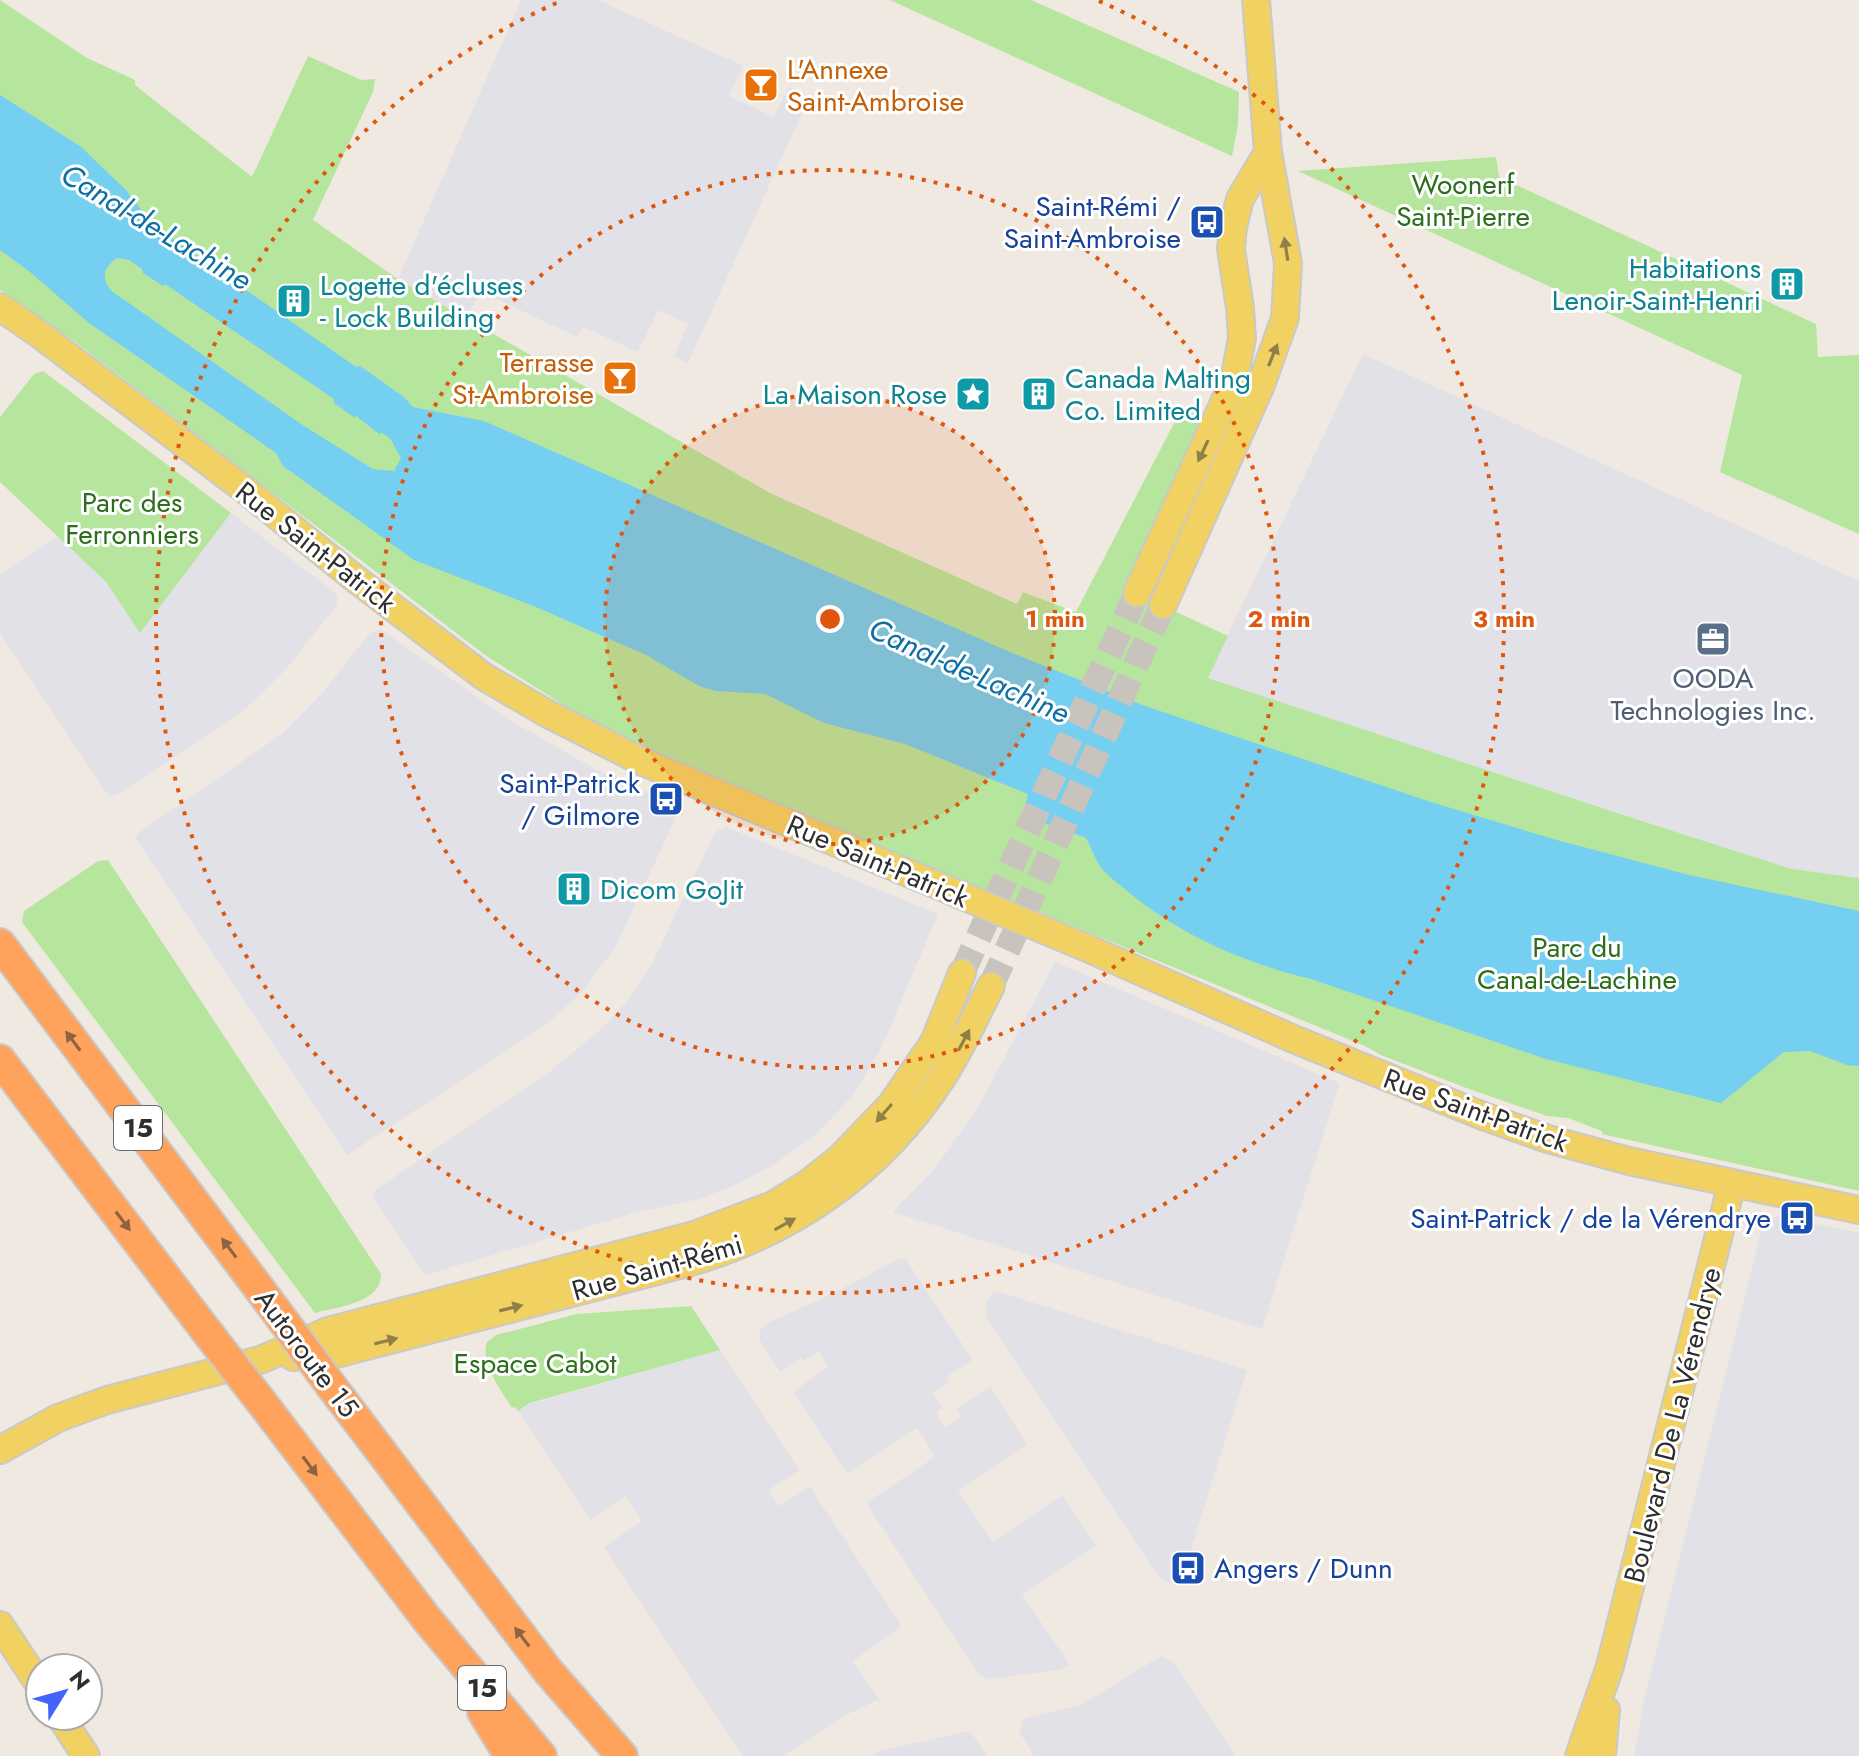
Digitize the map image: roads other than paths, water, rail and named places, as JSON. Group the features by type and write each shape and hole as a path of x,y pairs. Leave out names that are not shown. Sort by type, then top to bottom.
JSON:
{"highway":[{"name":"Autoroute 15","path":"0,944 570,1698 622,1756"},
{"name":"15","path":"0,1060 426,1618 541,1756"},
{"path":"426,1618 510,1756"},
{"path":"570,1698 640,1756"}],"main road":[{"path":"1163,605 1284,326 1288,263 1268,152 1256,0"},
{"path":"1137,593 1234,381 1242,338 1231,249 1233,227 1240,199 1268,152"},
{"name":"Rue Saint-Patrick","path":"0,307 229,477 345,571 483,676 618,750 1474,1113 1594,1152 1859,1210"},
{"name":"Rue Saint-Rémi","path":"0,1450 87,1406 260,1360 328,1331 694,1235 773,1205 840,1158 891,1105 934,1042 962,973"},
{"name":"Rue Saint-Rémi","path":"260,1360 336,1354 684,1264 771,1231 827,1199 895,1140 948,1069 991,986"},
{"name":"Boulevard De La Vérendrye","path":"1579,1756 1610,1666 1732,1183"},
{"path":"0,1625 24,1662"},
{"name":"Boulevard De La Vérendrye","path":"1602,1756 1610,1666"},
{"path":"70,1732 86,1756"}],"water":[{"name":"Canal-de-Lachine","path":"0,95 80,146 126,190 160,234 169,236 356,367 360,366 404,397 413,407 484,421 1010,652 1142,705 1431,802 1553,839 1689,875 1859,911 1859,1066 1847,1065 1810,1051 1784,1052 1721,1103 1546,1059 1261,965 1214,946 1147,907 1112,879 1100,866 1086,838 1023,815 1028,794 905,744 824,723 765,694 701,687 646,655 536,607 414,560 283,466 276,453 89,323 0,250","holes":["118,258 129,260 143,273 163,286 165,284 334,399 334,403 355,418 355,415 379,434 390,438 401,458 394,471 373,469 304,426 113,292 106,283 106,269"]}],"tunnel":[{"path":"962,973 1137,593"},
{"path":"991,986 1163,605"}],"place":[{"name":"L'Annexe Saint-Ambroise","path":"761,85"},
{"name":"Saint-Rémi / Saint-Ambroise","path":"1207,222"},
{"name":"Habitations Lenoir-Saint-Henri","path":"1787,284"},
{"name":"Logette d'écluses - Lock Building","path":"294,301"},
{"name":"Terrasse St-Ambroise","path":"620,378"},
{"name":"La Maison Rose","path":"973,394"},
{"name":"Canada Malting Co. Limited","path":"1039,394"},
{"name":"OODA Technologies Inc.","path":"1713,639"},
{"name":"Saint-Patrick / Gilmore","path":"666,799"},
{"name":"Dicom GoJit","path":"574,889"},
{"name":"Saint-Patrick / de la Vérendrye","path":"1797,1218"},
{"name":"Angers / Dunn","path":"1188,1568"}],"park label":[{"name":"Woonerf Saint-Pierre","path":"1463,200"},
{"name":"Parc des Ferronniers","path":"132,518"},
{"name":"Parc du Canal-de-Lachine","path":"1577,963"},
{"name":"Espace Cabot","path":"535,1363"}]}
